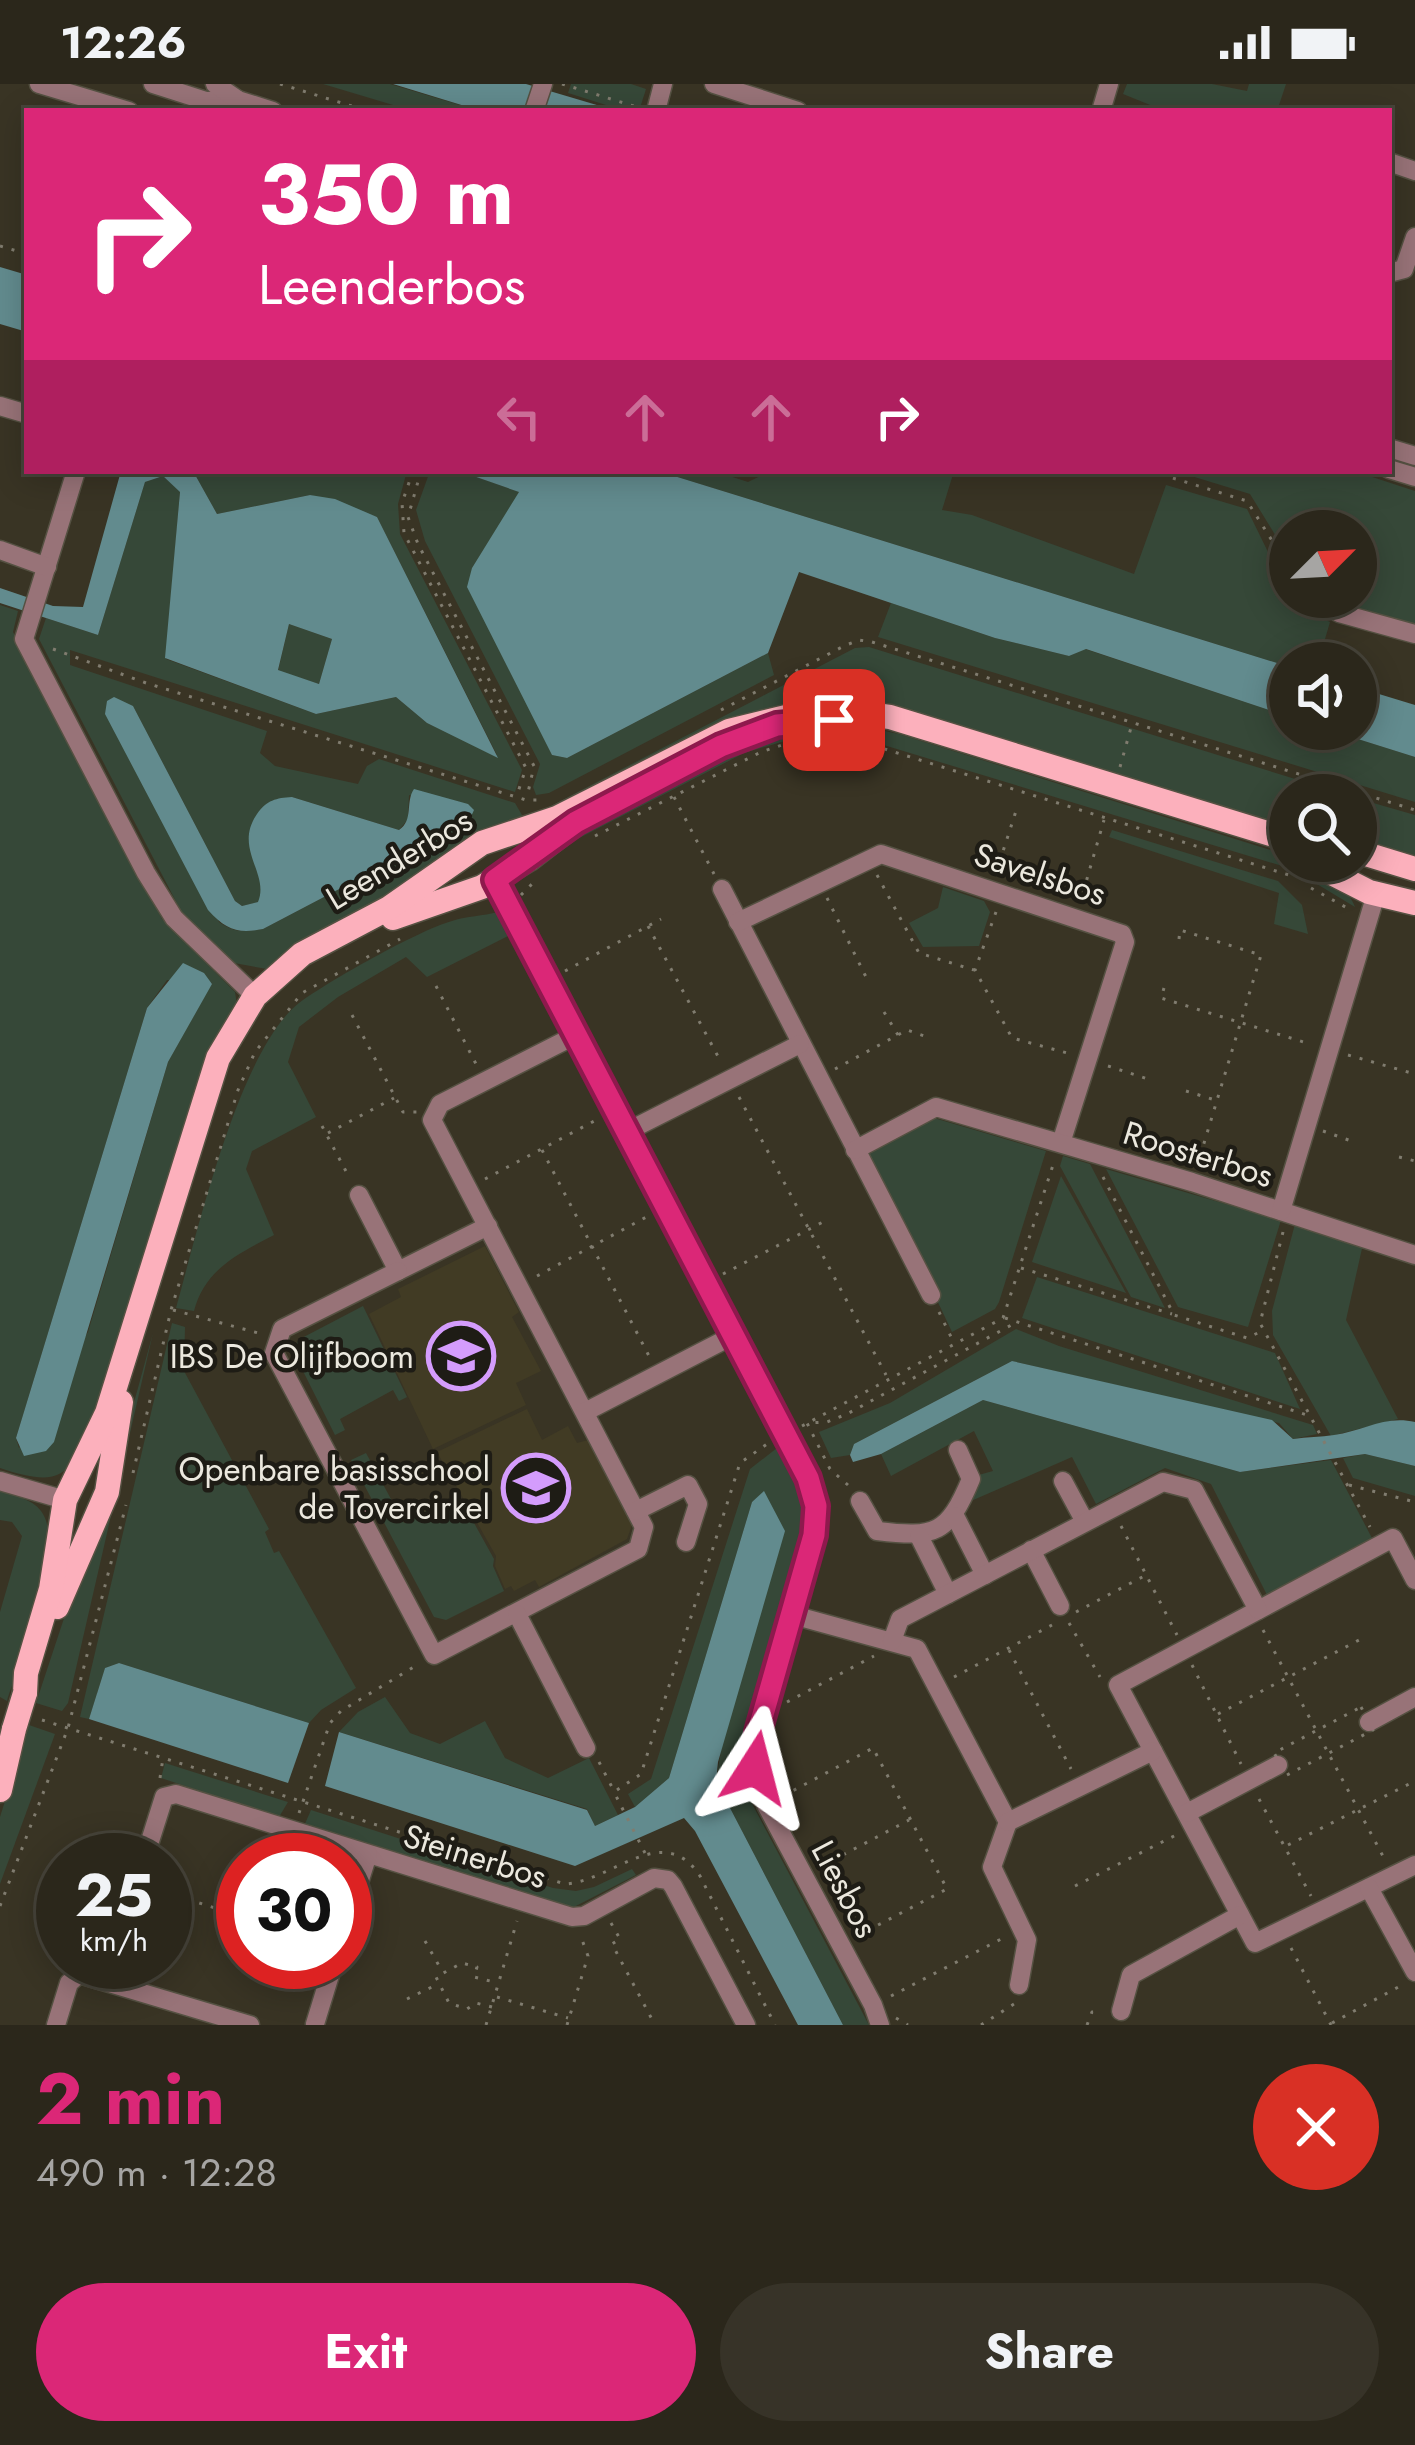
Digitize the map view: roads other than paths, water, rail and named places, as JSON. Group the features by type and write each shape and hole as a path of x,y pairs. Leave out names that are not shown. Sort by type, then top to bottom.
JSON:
{"main road":[{"name":"Leenderbos","path":"25,1693 70,1488 107,1413 218,1058 255,996 302,954 388,908 455,859 508,833 557,818 729,730 823,707 890,717 1269,834"},
{"name":"Leenderbos","path":"0,1790 25,1693 61,1596 121,1494 117,1417 208,1121 250,1021 269,997 313,960 396,916 470,892 501,891 520,865 576,822 721,746 777,725 820,720 889,728 1269,846"},
{"path":"508,833 524,845 520,865"},
{"path":"455,859 453,875 458,886 470,892"},
{"path":"1377,864 1415,869"},
{"path":"1364,882 1372,905 1411,901"},
{"path":"70,1488 92,1472 121,1494"},
{"path":"57,1532 66,1546 88,1543"},
{"name":"Leenderbos","path":"0,1756 14,1729"}],"street":[{"path":"39,84 119,108"},
{"path":"153,84 206,101 238,100"},
{"path":"214,84 238,100 263,108"},
{"path":"714,84 789,108"},
{"path":"1392,272 1404,269 1415,237"},
{"path":"75,474 28,630 146,873 174,918 255,996"},
{"path":"0,550 45,576"},
{"path":"1357,618 1415,634"},
{"name":"Savelsbos","path":"738,922 880,854 1122,934 1125,942 1060,1143"},
{"path":"722,890 931,1295"},
{"name":"Liesbos","path":"501,891 808,1478 816,1506 814,1535 758,1732 755,1768 766,1805 877,2015 894,2025"},
{"name":"Roosterbos","path":"855,1150 936,1107 1281,1211 1372,905"},
{"path":"488,1226 282,1329 274,1353 434,1655 638,1549 644,1527 520,1285 432,1120 440,1104 576,1035"},
{"path":"628,1131 800,1045"},
{"path":"359,1195 398,1270"},
{"path":"1281,1211 1415,1255"},
{"path":"585,1412 734,1335"},
{"path":"860,1501 877,1531 919,1536 955,1516 971,1479 958,1450"},
{"path":"0,1481 70,1488"},
{"path":"1063,1481 1085,1522"},
{"path":"886,1640 900,1619 1163,1481 1194,1490 1256,1611"},
{"path":"636,1511 688,1484 698,1504 686,1542"},
{"path":"955,1516 985,1575"},
{"path":"919,1536 949,1594"},
{"path":"1415,1580 1393,1538 1118,1685 1255,1943 1415,1865"},
{"path":"1031,1550 1063,1612"},
{"path":"517,1614 586,1748"},
{"path":"793,1615 917,1648 1008,1822"},
{"path":"1369,1722 1415,1697"},
{"path":"1019,1985 1027,1940 992,1867 1008,1822 1153,1751"},
{"path":"1190,1820 1278,1765"},
{"name":"Steinerbos","path":"153,1833 164,1797 176,1794 301,1833"},
{"name":"Steinerbos","path":"372,1855 577,1918 654,1878 668,1880 746,2025"},
{"path":"1369,1888 1415,1975"},
{"path":"1121,2011 1131,1976 1240,1915"},
{"path":"56,2025 69,1989"},
{"path":"156,1989 250,2025"},
{"path":"302,2025 316,2025 326,1989"}],"water":[{"path":"393,84 526,84 607,108 471,108"},
{"path":"0,267 24,274 24,331 0,324"},
{"path":"120,474 195,474 217,514 310,495 335,499 377,517 498,758 427,723 396,697 316,714 165,658 180,492 163,476 145,482 98,635 0,603 0,588 53,606 83,607","holes":["289,624 332,639 319,684 278,670"]},
{"path":"468,474 668,474 1269,660 1269,710 1086,649 1069,656 995,638 799,572 768,653 567,758 552,755 467,587 472,568 519,492"},
{"path":"1377,693 1415,705 1415,757 1377,745"},
{"path":"114,697 133,706 235,901 242,906 258,902 260,881 249,838 257,814 272,801 292,797 399,830 414,789 468,804 474,810 469,821 263,929 233,929 208,910 105,714 107,701"},
{"path":"183,963 204,973 212,984 168,1062 54,1442 46,1451 24,1456 16,1438 147,1008"},
{"path":"1012,1361 1272,1420 1293,1439 1384,1422 1415,1422 1415,1466 1365,1454 1240,1472 983,1400 881,1454 853,1462 854,1444"},
{"path":"764,1491 785,1531 716,1781 843,2025 798,2025 684,1818 575,1866 325,1786 339,1732 587,1810 595,1826 635,1807 669,1778 752,1502"},
{"path":"119,1663 309,1723 288,1783 89,1719 105,1668"}],"place":[{"name":"IBS De Olijfboom","path":"461,1356"},
{"name":"Openbare basisschool de Tovercirkel","path":"536,1488"}]}
